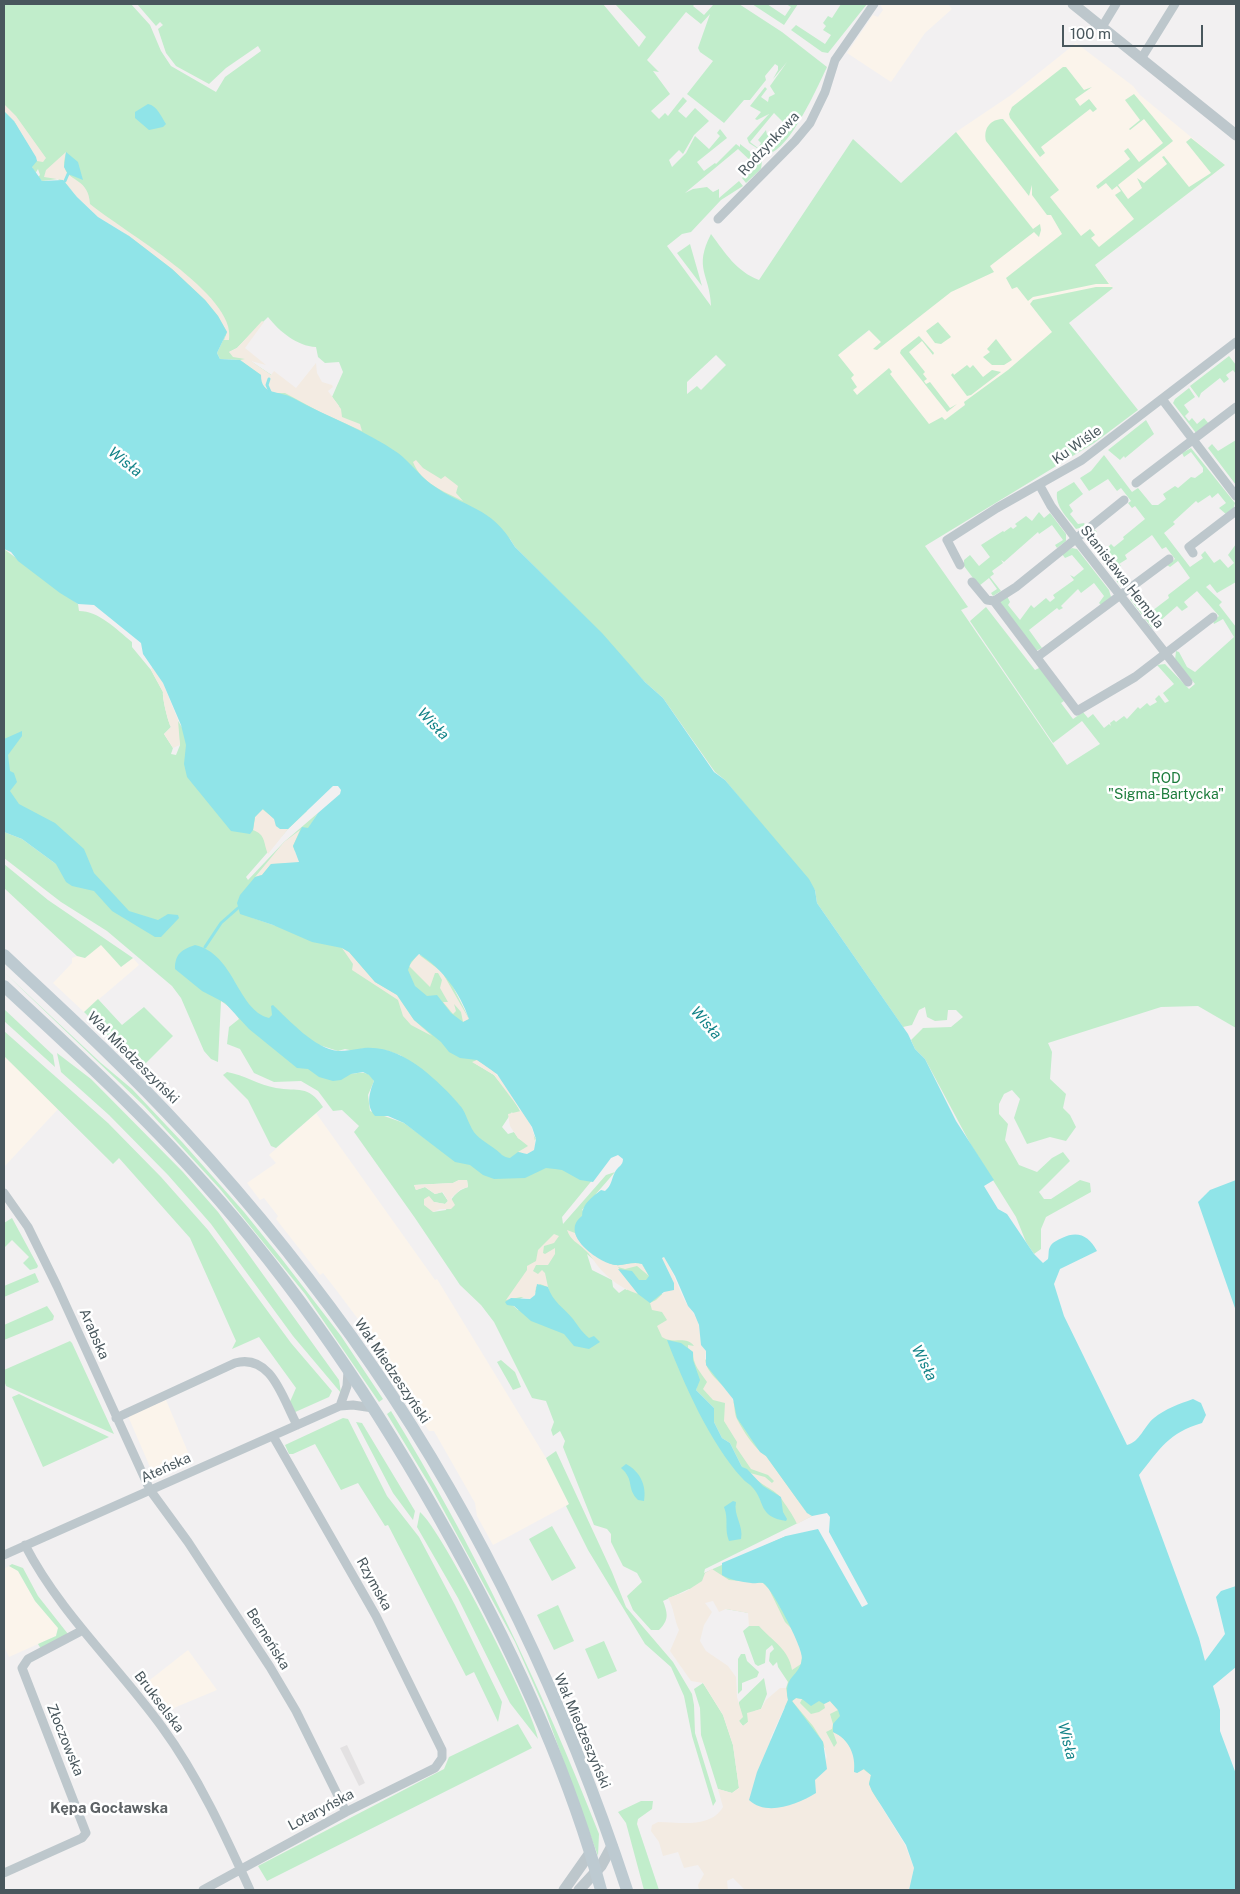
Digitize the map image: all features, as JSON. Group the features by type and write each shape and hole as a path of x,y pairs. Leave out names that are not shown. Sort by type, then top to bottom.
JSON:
{"main road":[{"name":"Wał Miedzeszyński","path":"4,955 133,1077 200,1148 284,1248 374,1368 441,1475 507,1600 568,1733 612,1846 626,1890"},
{"path":"4,986 127,1102 205,1184 284,1280 373,1408 428,1498 501,1632 541,1721 590,1853 601,1890"}],"street":[{"name":"Rodzynkowa","path":"718,219 795,141 810,123 825,92 835,60 874,4"},
{"path":"1073,4 1085,8 1102,27 1236,136"},
{"path":"1102,27 1116,4"},
{"path":"1141,59 1176,4"},
{"name":"Ku Wiśle","path":"960,564 947,540 1082,460 1236,342"},
{"path":"1162,399 1236,496"},
{"path":"1136,483 1236,407"},
{"name":"Stanisława Hempla","path":"1040,486 1050,506 1164,654 1188,682"},
{"path":"972,582 987,600 994,601 1016,587 1124,500"},
{"path":"1193,553 1189,547 1236,512"},
{"path":"1037,657 1169,559"},
{"path":"994,601 1077,711 1135,677 1213,617"},
{"name":"Arabska","path":"4,1192 32,1235 150,1490"},
{"path":"116,1418 235,1363 249,1361 261,1366 283,1393 283,1400 297,1425"},
{"path":"340,1406 347,1386 348,1371"},
{"name":"Ateńska","path":"4,1555 340,1406 353,1405 373,1408"},
{"name":"Rzymska","path":"273,1436 376,1616 442,1750"},
{"name":"Berneńska","path":"150,1490 188,1542 270,1666 296,1711 346,1812"},
{"name":"Brukselska","path":"25,1545 50,1589 162,1726 182,1757 250,1890"},
{"name":"Złoczowska","path":"4,1873 82,1838 86,1833 22,1668 28,1659 83,1630"},
{"name":"Lotaryńska","path":"203,1890 346,1812 435,1768 441,1762 442,1750"},
{"path":"579,1890 596,1873 612,1846"},
{"path":"564,1890 590,1853"}],"shaded area":[{"path":"880,4 948,4 952,9 925,33 891,82 847,53 873,15 878,17 883,10"},
{"path":"1076,43 1133,86 1140,95 1225,165 1095,265 1113,288 882,470 799,386 870,330 881,342 1033,230 956,132 1011,95"},
{"path":"101,944 121,967 133,958 139,965 84,1012 53,983 72,963 72,958 77,956 85,958"},
{"path":"4,1056 59,1108 4,1167"},
{"path":"316,1113 435,1280 437,1279 546,1458 569,1504 493,1545 477,1516 475,1503 434,1431 429,1431 419,1416 422,1414 419,1408 415,1408 387,1365 390,1362 388,1359 323,1273 320,1275 276,1219 278,1216 264,1198 260,1200 247,1183 276,1163 269,1155"},
{"path":"166,1400 190,1457 160,1471 150,1467 128,1416"},
{"path":"9,1566 18,1571 35,1601 58,1628 56,1636 9,1657 4,1646 4,1569"},
{"path":"188,1650 217,1690 176,1707 169,1713 146,1683"},
{"path":"347,1745 365,1783 359,1786 340,1748"}],"green space":[{"name":"ROD \"Sigma-Bartycka\"","path":"4,4 131,4 150,25 161,51 171,66 216,92 225,77 261,51 258,46 226,68 209,84 176,66 166,53 158,29 163,25 160,22 156,26 137,4 603,4 639,47 646,37 615,4 695,4 693,6 704,15 713,5 739,4 782,32 827,67 810,103 793,131 775,151 766,154 749,143 747,138 769,114 757,120 755,119 761,112 750,106 765,87 767,89 761,97 768,102 769,97 775,94 770,86 787,62 773,79 778,70 778,66 775,64 765,76 766,80 750,100 744,100 724,123 687,94 713,61 700,52 698,48 710,14 701,24 686,12 647,60 659,72 653,71 670,94 651,111 659,119 665,113 668,116 683,97 687,101 678,111 686,118 695,108 709,121 694,135 683,154 679,150 669,160 672,167 686,153 695,136 709,149 720,136 717,133 720,129 727,138 697,162 704,171 716,164 736,144 740,147 740,144 762,161 761,169 746,183 742,178 756,166 738,149 685,193 693,189 707,187 713,192 719,189 719,198 739,181 743,186 721,200 691,232 682,234 667,246 711,306 703,256 711,234 738,267 759,280 853,139 901,183 956,132 1033,229 1040,224 1039,237 1034,232 990,266 994,272 951,292 877,350 873,349 881,342 869,330 838,355 854,375 851,378 857,387 853,390 857,395 889,368 892,372 890,374 929,424 942,417 945,420 965,405 964,402 1008,370 1052,332 1030,304 1033,300 1096,287 1113,288 1069,323 1138,410 1094,443 925,546 968,607 961,610 1067,765 1100,744 1082,721 1053,743 970,621 986,607 1035,670 1041,667 1064,701 1061,703 1073,719 1083,712 1088,718 1093,714 1104,728 1109,724 1111,726 1110,723 1114,720 1116,722 1124,716 1127,719 1138,707 1140,709 1147,703 1150,706 1157,702 1155,699 1159,695 1165,703 1169,701 1163,693 1174,684 1157,665 1165,664 1189,689 1195,684 1175,660 1176,651 1179,652 1187,667 1195,672 1234,637 1223,619 1214,624 1213,621 1219,616 1197,591 1184,602 1188,607 1182,611 1177,606 1152,628 1130,599 1131,592 1146,612 1150,609 1152,611 1169,598 1168,595 1190,578 1178,561 1170,567 1167,565 1175,559 1166,547 1162,549 1152,535 1125,555 1127,559 1119,564 1121,566 1115,571 1127,586 1121,587 1085,538 1094,529 1097,532 1092,536 1091,541 1102,553 1111,544 1114,547 1145,519 1135,506 1132,508 1128,503 1131,501 1121,488 1117,491 1108,479 1089,491 1080,478 1091,471 1104,455 1132,492 1138,488 1152,505 1158,505 1166,499 1163,494 1175,486 1178,488 1191,477 1195,478 1203,472 1203,468 1191,452 1184,457 1182,453 1191,448 1235,503 1233,510 1227,515 1219,508 1226,503 1218,493 1212,498 1210,495 1198,503 1196,501 1164,533 1190,567 1203,558 1201,555 1205,551 1214,563 1220,559 1228,568 1234,563 1228,555 1236,544 1236,582 1217,593 1210,584 1206,587 1222,602 1219,605 1236,627 1236,1028 1198,1006 1161,1007 1048,1043 1052,1052 1050,1079 1066,1094 1063,1108 1070,1115 1076,1127 1066,1141 1050,1137 1027,1144 1014,1118 1020,1099 1012,1090 1004,1094 999,1104 999,1114 1008,1124 1005,1140 1019,1165 1037,1172 1052,1158 1063,1152 1070,1161 1039,1192 1044,1199 1051,1199 1080,1180 1090,1183 1091,1192 1046,1217 1041,1229 1041,1249 1034,1254 1026,1242 1016,1217 971,1145 925,1059 915,1049 911,1040 923,1028 951,1027 963,1017 956,1010 948,1010 947,1020 935,1021 927,1017 925,1007 919,1010 912,1025 903,1027 817,903 815,890 725,780 715,772 663,698 645,682 577,609 515,547 510,539 271,398 240,360 220,359 217,353 225,336 149,253 58,179 42,181 38,177 40,175 38,169 35,174 14,121 4,111","holes":["774,113 785,124 772,135 769,133 767,135 766,130 758,140 761,143 758,148 750,142","268,317 289,337 302,344 316,347 318,357 325,363 339,362 343,372 332,397 339,406 303,396 249,360 229,352 237,348","716,355 726,365 701,390 697,386 687,394 687,382"]},
{"path":"752,4 767,4 785,16 791,7 786,4 798,4 784,25"},
{"path":"841,4 867,4 828,53 822,52 791,30 796,25 825,44 831,35 823,30 826,26 823,23 828,16 832,18"},
{"path":"1063,67 1066,67 1084,90 1092,87 1075,99 1080,106 1089,99 1097,109 1093,112 1090,109 1041,147 1045,153 1040,157 1010,118 1009,114 1012,107"},
{"path":"1134,94 1173,141 1118,185 1128,199 1142,188 1137,178 1144,183 1167,164 1162,157 1164,156 1189,187 1211,173 1186,142 1191,138 1225,165 1095,265 1109,284 1096,284 1033,297 1028,301 1017,287 1012,289 1006,278 1062,234 1051,215 1047,215 1032,195 1032,185 1029,196 986,141 987,128 995,121 1003,119 1059,190 1050,197 1081,236 1090,229 1095,235 1091,238 1099,247 1134,219 1115,195 1121,191 1117,186 1112,190 1106,183 1098,189 1096,186 1130,159 1124,151 1128,148 1139,162 1163,143 1144,119 1129,129 1140,120 1125,100"},
{"path":"690,244 702,286 677,253"},
{"path":"938,322 951,337 941,344 935,343 926,331"},
{"path":"919,336 934,353 933,355 922,341 909,352 925,372 923,374 927,379 924,381 926,384 930,382 950,408 957,404 947,412 900,353 901,350"},
{"path":"996,339 1012,360 1004,365 992,365 983,357 990,352 987,349"},
{"path":"1229,356 1236,365 1236,374 1233,370 1226,375 1229,379 1224,383 1220,378 1201,393 1199,398 1190,386"},
{"path":"967,365 970,368 973,365 983,377 992,370 1001,372 967,396 951,375 953,373 954,375"},
{"path":"1189,388 1195,397 1184,405 1189,412 1185,416 1189,421 1192,418 1197,424 1204,418 1209,424 1196,433 1173,403 1175,399"},
{"path":"1146,420 1154,434 1125,458 1124,456 1120,460 1108,450"},
{"path":"1236,440 1236,485 1208,448 1212,444 1218,451"},
{"path":"1074,482 1083,494 1069,505 1073,511 1070,514 1078,524 1084,523 1086,526 1076,529 1063,512 1057,497 1057,492"},
{"path":"1039,512 1044,518 1050,513 1066,534 1066,541 1057,548 1055,545 1063,540 1052,525 1039,534 1038,532 1004,562 1001,560 1003,563 992,571 994,574 990,577 1001,591 993,596 991,593 997,589 989,578 979,586 964,566 964,560 970,555 979,566 990,557 981,545 1011,527 1013,529 1017,526 1015,524 1026,516 1032,521"},
{"path":"1072,548 1077,549 1109,590 1111,597 1101,605 1099,603 1104,596 1094,583 1081,593 1078,589 1061,606 1063,608 1059,610 1057,608 1029,630 1042,648 1036,651 999,602 1007,596 1010,602 1008,605 1020,620 1031,605 1034,608 1046,598 1050,602 1055,598 1053,595 1074,580 1070,575 1074,577 1084,569 1072,555 1065,558 1062,554"},
{"path":"4,549 78,604 79,611 100,617 132,642 132,647 151,670 163,692 163,699 171,727 164,734 173,748 171,754 176,755 180,745 175,716 194,747 307,811 288,829 246,877 248,880 284,842 318,813 253,918 273,925 439,959 497,1074 473,1062 494,1075 512,1097 536,1139 511,1163 479,1148 459,1105 421,1069 400,1055 385,1050 365,1048 354,1051 345,1049 338,1051 297,1038 180,969 351,1074 362,1073 370,1075 374,1081 368,1095 370,1111 404,1123 430,1142 519,1166 603,1167 562,1217 563,1224 606,1175 615,1172 582,1210 617,1226 807,1513 812,1516 705,1569 704,1573 786,1536 813,1661 898,1821 781,1704 788,1682 778,1667 777,1662 773,1666 769,1661 770,1653 774,1649 772,1645 766,1650 765,1663 758,1666 755,1664 743,1631 749,1626 749,1613 726,1609 716,1596 689,1589 663,1601 667,1617 659,1630 651,1630 633,1610 627,1596 642,1582 637,1573 623,1566 611,1542 611,1534 607,1529 594,1525 563,1447 565,1441 560,1431 553,1436 551,1430 554,1422 546,1401 532,1398 494,1322 481,1305 460,1285 354,1132 359,1126 342,1110 333,1111 318,1091 301,1081 274,1082 254,1073 240,1049 227,1044 229,1027 239,1019 232,1009 221,1001 218,1062 211,1059 204,1051 181,998 172,986 107,931 61,902 4,858 4,832 22,839 56,864 4,799","holes":["512,1112 525,1142 518,1138 514,1132 508,1134 502,1127","459,1180 467,1180 468,1187 460,1190 454,1196 446,1210 433,1212 434,1202 445,1204 448,1201 442,1192 435,1194 425,1187 416,1190 414,1185 453,1183","587,1254 627,1290 625,1289 619,1293 613,1287 612,1280 592,1270","548,1287 551,1297 518,1310 510,1303","687,1376 697,1385 696,1390 714,1408 714,1422 722,1438 730,1443 742,1467 717,1439"]},
{"path":"4,864 48,900 133,958 121,967 101,945 85,958 77,956 4,888"},
{"path":"4,972 101,1063 132,1089 183,1143 244,1212 281,1258 341,1336 383,1399 379,1402 305,1294 220,1189 144,1106"},
{"path":"98,999 122,1025 144,1007 173,1036 141,1068 84,1012"},
{"path":"4,1009 53,1055 55,1067 4,1021"},
{"path":"4,1031 108,1123 161,1177 208,1230 291,1343 332,1391 329,1397 293,1413 289,1404 296,1388 259,1337 232,1349 236,1341 190,1238 119,1158 113,1164 4,1056"},
{"path":"57,1053 91,1079 183,1172 218,1212 339,1380 341,1393 293,1336 211,1224 168,1175 109,1115 61,1072"},
{"path":"227,1072 270,1087 302,1090 312,1095 323,1107 276,1148 271,1146 248,1100 223,1075"},
{"path":"12,1218 38,1266 37,1268 30,1270 23,1263 29,1257 12,1240 4,1248 4,1223"},
{"path":"35,1273 39,1282 4,1297 4,1286"},
{"path":"47,1306 54,1316 53,1320 4,1340 4,1325"},
{"path":"70,1341 114,1434 6,1386 4,1370"},
{"path":"501,1360 515,1372 521,1387 513,1390 497,1362"},
{"path":"19,1394 109,1437 43,1467 12,1397"},
{"path":"391,1411 478,1565 530,1671 599,1834 598,1856 545,1710 515,1642 431,1487 387,1414"},
{"path":"343,1418 348,1419 387,1496 419,1537 455,1605 502,1702 498,1722 474,1672 466,1676 388,1525 385,1526 358,1483 341,1490 315,1444 289,1454 285,1445"},
{"path":"356,1422 362,1423 415,1511 413,1520 393,1493"},
{"path":"556,1451 612,1572 626,1607 673,1662 692,1694 695,1733 716,1801 713,1806 692,1736 684,1696 671,1667 645,1644 588,1550 566,1506 569,1504 546,1458"},
{"path":"420,1512 447,1551 486,1622 533,1722 538,1739 510,1703 458,1598 417,1527"},
{"path":"552,1526 576,1568 552,1581 529,1539"},
{"path":"12,1564 23,1568 38,1596 68,1634 41,1649 38,1644 56,1636 58,1628 35,1601 18,1571 9,1566"},
{"path":"558,1605 574,1641 554,1650 537,1615"},
{"path":"604,1641 617,1671 598,1679 585,1649"},
{"path":"741,1654 745,1654 747,1661 759,1672 757,1677 742,1683 742,1690 738,1694 738,1659"},
{"path":"764,1678 767,1694 761,1709 755,1711 743,1726 739,1721 739,1702"},
{"path":"703,1683 723,1715 733,1745 739,1788 732,1793 718,1789 701,1735 700,1708 694,1689"},
{"path":"518,1724 532,1748 267,1881 258,1866 444,1769 449,1757"},
{"path":"641,1801 653,1801 652,1809 638,1819 637,1824 659,1890 644,1890 626,1823 618,1812"}],"sand":[{"path":"4,104 16,116 46,158 43,162 37,161 14,121 4,111"},
{"path":"66,152 65,169 70,176 83,185 89,196 90,204 197,284 215,303 227,322 229,340 224,340 227,332 218,316 205,300 172,269 129,236 98,217 77,197 63,180 44,177 46,170"},
{"path":"262,321 264,322 245,348 266,365 251,361 271,375 274,371 296,388 316,363 317,373 322,382 333,387 328,391 341,409 342,417 360,424 362,431 320,412 285,393 273,393 266,390 261,383 261,375 240,360 245,359 233,357 229,352 237,348"},
{"path":"416,460 423,468 441,479 445,476 458,486 456,493 463,501 441,490 422,476 413,462"},
{"path":"152,666 163,683 178,720 180,745 173,748 164,734 171,727 163,699 163,692 151,670"},
{"path":"262,809 275,819 276,826 288,829 268,854 264,839 253,830 255,817"},
{"path":"300,830 293,846 299,863 271,864 262,875 255,877 284,842"},
{"path":"342,948 349,952 375,982 397,995 414,1020 432,1036 411,1025 403,1016 398,1000 352,970 353,964"},
{"path":"418,954 442,972 469,1019 463,1022 461,1012 454,1004 456,1011 453,1014 443,1002 448,1002 440,988 442,980 438,973 435,973 430,987 409,966"},
{"path":"477,1060 494,1072 523,1110 533,1132 534,1150 527,1154 518,1152 528,1146 518,1138 510,1126 508,1114 521,1111 494,1075 472,1062"},
{"path":"459,1180 467,1180 468,1187 461,1189 451,1198 455,1205 451,1209 440,1209 433,1212 424,1205 424,1199 429,1196 434,1202 445,1204 448,1201 443,1192 435,1194 425,1187 416,1190 414,1185 453,1183"},
{"path":"567,1230 575,1233 586,1248 610,1263 615,1265 642,1264 649,1276 637,1266 625,1269 618,1267 638,1294 621,1286 605,1274 588,1253 572,1239"},
{"path":"554,1234 559,1236 554,1243 544,1246 543,1253 545,1254 555,1248 555,1254 548,1265 536,1265 533,1271 538,1274 542,1270 545,1273 548,1287 540,1284 536,1287 535,1295 530,1299 521,1297 506,1300 527,1270 527,1266 536,1261 538,1250"},
{"path":"664,1257 698,1322 701,1341 706,1351 705,1359 710,1372 730,1394 737,1419 746,1434 766,1456 807,1513 812,1516 797,1524 779,1495 750,1473 765,1477 772,1483 774,1481 768,1475 751,1469 736,1447 737,1442 724,1421 725,1403 713,1400 703,1389 707,1382 696,1365 693,1352 688,1348 688,1345 694,1346 687,1341 671,1340 662,1337 657,1326 667,1320 662,1312 652,1310 650,1303 656,1300 674,1283 662,1258"},
{"path":"712,1569 729,1580 763,1583 769,1589 785,1622 799,1642 802,1656 801,1664 792,1670 784,1651 759,1626 749,1626 748,1613 726,1609 719,1612 713,1601 705,1603 712,1612 704,1625 700,1641 706,1651 728,1666 736,1677 737,1697 743,1717 739,1721 743,1726 748,1722 747,1713 761,1709 766,1700 780,1688 786,1688 788,1700 770,1739 815,1780 827,1757 823,1742 813,1726 792,1701 796,1698 802,1699 800,1703 811,1714 825,1708 824,1704 830,1701 838,1710 830,1714 833,1724 832,1729 826,1732 834,1747 837,1743 833,1732 848,1744 855,1760 857,1773 863,1769 871,1775 869,1784 872,1791 905,1845 914,1868 909,1890 745,1890 733,1878 727,1881 728,1890 699,1890 698,1885 704,1874 698,1865 684,1868 678,1852 663,1856 659,1842 651,1831 652,1825 658,1822 694,1823 710,1819 723,1807 718,1789 732,1793 739,1788 733,1745 723,1715 703,1683 691,1681 670,1651 679,1630 668,1598 685,1592 702,1581 705,1573"}],"water":[{"path":"148,104 156,109 166,124 163,127 149,130 135,118 135,112"},
{"name":"Wisła","path":"4,111 14,121 36,157 37,161 32,167 42,181 63,180 77,197 98,217 129,236 172,269 205,300 218,316 227,332 217,353 220,359 240,360 261,375 262,382 267,389 293,398 360,430 398,453 431,484 477,509 497,523 515,547 602,633 645,682 663,698 714,772 725,780 809,879 815,890 817,903 908,1034 915,1049 925,1059 956,1121 994,1180 984,1186 998,1209 1007,1214 1034,1254 1043,1263 1048,1259 1049,1250 1055,1241 1073,1235 1087,1238 1094,1246 1097,1251 1060,1269 1054,1284 1064,1316 1127,1445 1135,1441 1158,1415 1167,1409 1193,1399 1201,1403 1206,1415 1202,1423 1181,1432 1166,1443 1139,1475 1199,1638 1205,1661 1225,1634 1216,1597 1221,1591 1236,1586 1236,1667 1213,1686 1220,1710 1220,1731 1236,1774 1236,1890 909,1890 914,1868 906,1845 872,1791 869,1784 871,1775 864,1769 857,1773 854,1772 854,1760 850,1748 839,1735 833,1732 833,1724 840,1716 838,1710 830,1701 824,1704 819,1701 811,1706 802,1699 796,1698 792,1701 823,1742 827,1769 815,1780 816,1793 792,1805 773,1808 756,1805 749,1800 757,1772 788,1700 788,1685 801,1664 802,1658 792,1631 779,1605 767,1587 763,1583 744,1582 725,1577 722,1575 722,1563 786,1536 818,1529 862,1607 868,1604 829,1532 830,1517 827,1513 812,1516 807,1513 766,1456 760,1452 737,1418 733,1399 706,1365 706,1351 701,1345 699,1325 664,1257 662,1258 674,1283 674,1290 664,1292 650,1303 638,1294 618,1269 632,1271 639,1280 646,1280 649,1276 642,1264 615,1265 608,1263 591,1253 578,1239 575,1231 576,1223 582,1216 586,1204 601,1190 605,1191 607,1189 623,1159 618,1155 611,1158 593,1182 580,1180 562,1170 546,1168 525,1178 494,1179 483,1175 470,1165 455,1162 404,1123 388,1116 375,1116 369,1104 374,1081 369,1075 363,1072 351,1074 341,1080 333,1081 319,1077 308,1069 297,1068 249,1029 225,1003 202,991 175,969 178,956 186,949 195,945 208,950 228,970 242,994 258,1013 269,1018 272,1015 271,1006 273,1005 303,1033 329,1049 341,1051 372,1048 387,1050 401,1056 421,1068 443,1087 462,1108 476,1135 503,1156 510,1158 518,1152 527,1154 534,1150 536,1139 532,1127 497,1074 477,1060 460,1058 449,1052 441,1042 414,1020 397,995 375,982 349,952 342,948 312,942 273,925 240,914 237,903 240,895 255,877 262,875 271,864 299,862 293,846 302,827 308,828 318,813 340,794 341,790 338,786 333,786 288,829 280,829 276,826 274,819 263,809 255,817 253,830 250,834 231,831 187,777 184,764 186,745 181,725 163,683 143,654 141,643 94,605 78,604 60,593 18,561 11,552 4,549","holes":["419,954 428,960 450,982 461,1000 469,1019 463,1022 451,1013 437,995 427,996 415,986 408,970 411,962"]},
{"path":"66,152 78,162 83,180 68,174 64,167"},
{"path":"22,731 22,736 8,755 10,771 14,773 17,782 10,791 19,804 55,823 84,849 94,873 129,911 158,920 168,914 178,915 179,918 161,937 155,937 112,911 94,891 72,886 66,882 56,864 22,839 4,832 4,739"},
{"path":"1236,1180 1236,1311 1198,1202 1210,1190"},
{"path":"537,1284 548,1287 555,1301 584,1333 589,1338 594,1336 600,1342 589,1349 574,1346 564,1334 531,1321 514,1306 507,1305 505,1302 511,1298 530,1299 535,1295"},
{"path":"667,1340 681,1343 693,1352 693,1360 700,1380 696,1390 714,1408 714,1422 722,1438 730,1443 742,1467 747,1469 763,1486 781,1497 786,1521 777,1519 766,1512 757,1493 730,1464 719,1448 690,1394"},
{"path":"626,1464 639,1475 645,1495 644,1501 638,1500 632,1492 628,1476 621,1468"},
{"path":"733,1501 736,1502 735,1507 742,1534 741,1539 729,1541 724,1507"}],"waterway":[{"path":"65,181 68,174"},
{"path":"269,379 267,385 271,394"},
{"path":"205,947 221,923 238,908"}],"district":[{"name":"Kępa Gocławska","path":"109,1808"}]}
